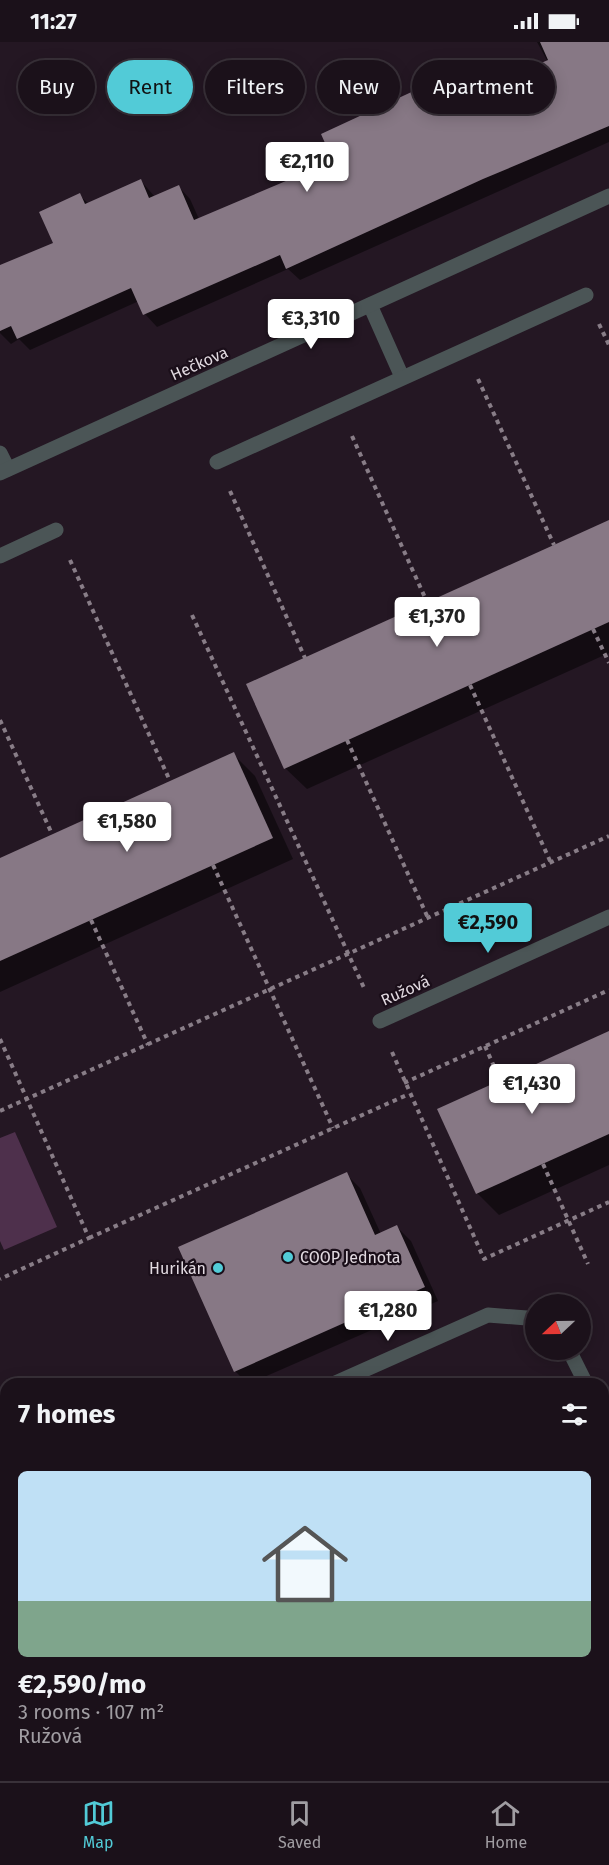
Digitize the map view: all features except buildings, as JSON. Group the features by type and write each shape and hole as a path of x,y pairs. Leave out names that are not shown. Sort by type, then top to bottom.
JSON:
{"street":[{"name":"Hečkova","path":"4,471 609,196"},
{"path":"217,462 586,295"},
{"path":"370,305 402,377"},
{"path":"0,453 4,471"},
{"path":"0,556 56,530"},
{"name":"Ružová","path":"380,1021 609,917"},
{"path":"346,1378 488,1315 525,1318"},
{"path":"574,1360 583,1378"}],"path":[{"path":"464,349 554,546"},
{"path":"338,406 427,602"},
{"path":"217,462 305,658"},
{"path":"56,530 170,781"},
{"path":"593,629 609,663"},
{"path":"470,684 551,863"},
{"path":"0,720 52,834"},
{"path":"347,740 428,918"},
{"path":"0,1111 609,836"},
{"path":"213,865 333,1128"},
{"path":"91,920 148,1045"},
{"path":"404,1083 609,991"},
{"path":"0,1039 89,1239"},
{"path":"485,1046 500,1080"},
{"path":"0,1279 409,1094"},
{"path":"543,1164 588,1264"}],"shaded area":[{"path":"15,1132 57,1227 4,1250 0,1241 0,1138"}],"place":[{"name":"COOP Jednota","path":"288,1257"},
{"name":"Hurikán","path":"218,1268"}]}
